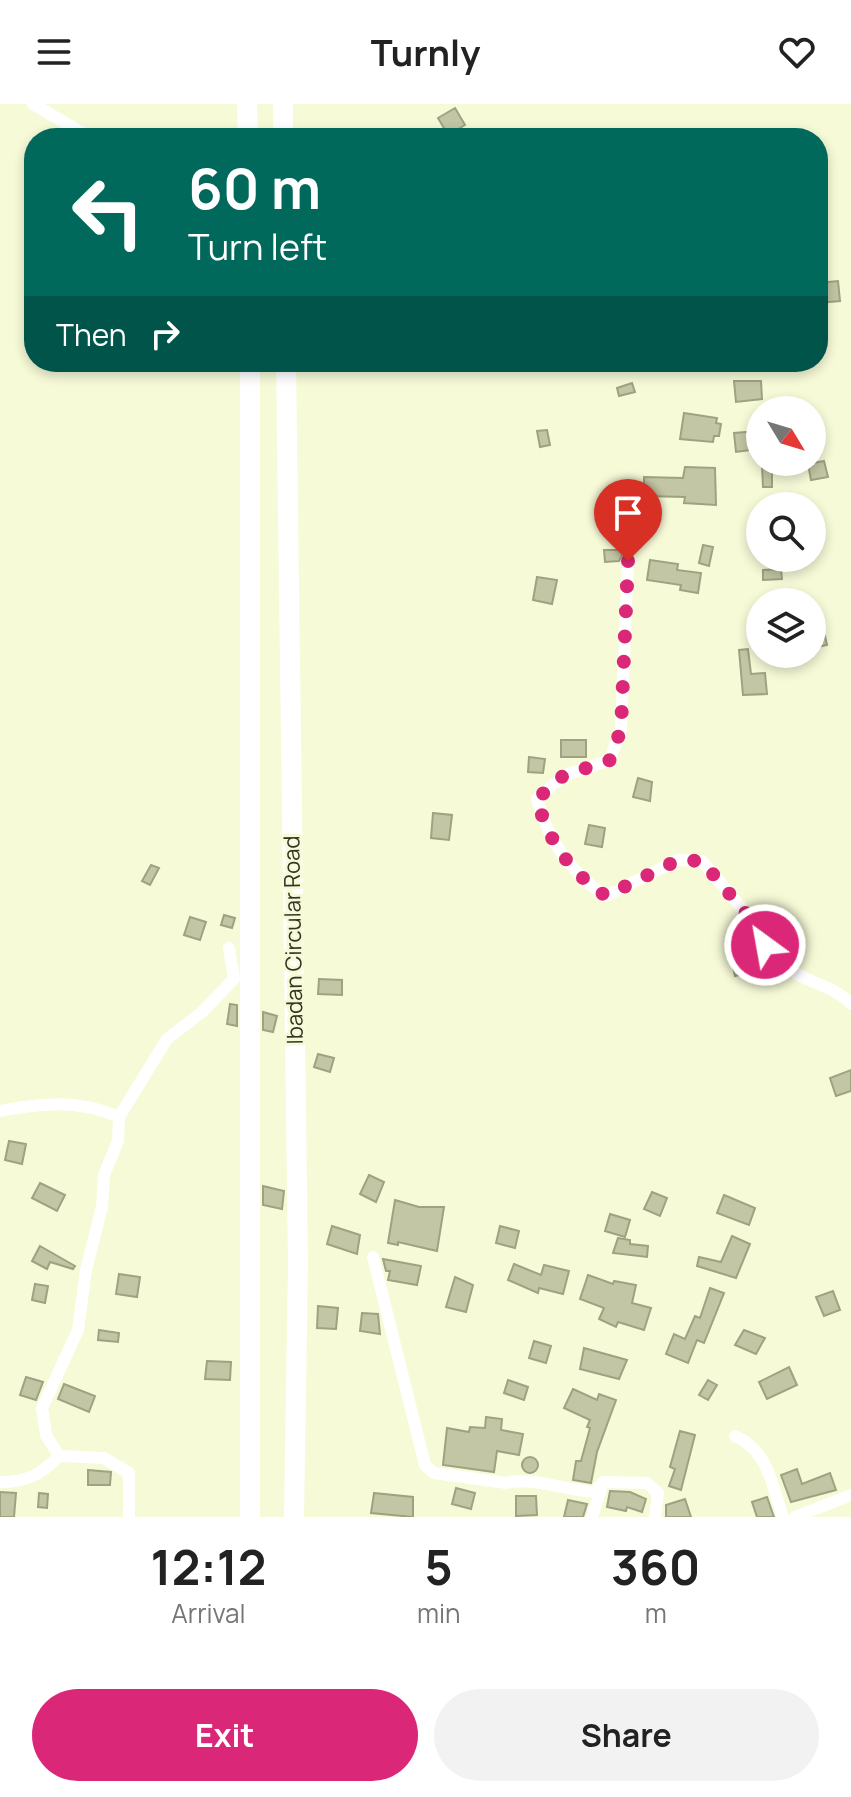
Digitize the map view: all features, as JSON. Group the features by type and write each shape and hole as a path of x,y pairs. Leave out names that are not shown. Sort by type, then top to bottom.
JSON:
{"highway":[{"path":"247,104 248,128"},
{"path":"283,104 283,128"},
{"name":"Ibadan Circular Road","path":"250,372 250,1517"},
{"name":"Ibadan Circular Road","path":"286,372 298,1262 294,1517"}],"street":[{"path":"33,104 74,128"},
{"path":"628,561 621,729 610,760 563,776 537,799 546,832 582,880 606,896 678,860 702,861 748,916 782,964 808,982 840,991 851,1004"},
{"path":"59,1456 46,1435 42,1408 78,1330 91,1248 102,1207 104,1175 118,1141 119,1117 167,1039 202,1012 234,979 229,948"},
{"path":"0,1111 49,1102 96,1107 119,1117"},
{"path":"373,1257 425,1465 434,1473 506,1483 516,1481 573,1491 595,1492 603,1482"},
{"path":"735,1436 745,1441 767,1466 783,1517"},
{"path":"0,1482 16,1483 43,1473 59,1456 104,1458 129,1473 129,1517"},
{"path":"592,1517 603,1482"},
{"path":"603,1482 647,1483 658,1493 655,1517"},
{"path":"795,1517 851,1495"}],"building":[{"path":"455,108 465,125 444,128 438,118"},
{"path":"838,281 840,301 828,302 828,282"},
{"path":"734,381 761,381 762,396 746,396 746,401 736,402"},
{"path":"632,383 635,392 619,396 617,388"},
{"path":"684,413 717,418 716,423 721,424 719,436 714,436 713,442 680,439"},
{"path":"547,430 550,445 540,447 537,431"},
{"path":"746,432 746,451 736,452 734,433"},
{"path":"685,467 715,468 716,505 684,503 685,497 644,496 644,477 683,478"},
{"path":"826,469 828,477 811,480 810,476 826,476"},
{"path":"762,476 772,476 772,487 763,487"},
{"path":"703,545 713,547 709,566 699,563"},
{"path":"604,550 623,550 623,553 619,561 605,562"},
{"path":"650,560 678,564 677,570 701,573 698,593 680,590 681,585 647,580"},
{"path":"763,572 781,572 782,579 763,580"},
{"path":"537,577 557,580 552,604 533,600"},
{"path":"746,649 746,668 750,668 751,674 765,673 767,694 743,695 739,650"},
{"path":"561,740 586,740 586,757 561,757"},
{"path":"529,757 545,759 543,773 528,772"},
{"path":"638,778 652,782 650,801 633,797"},
{"path":"433,813 452,815 449,840 431,838"},
{"path":"589,825 605,828 602,847 585,844"},
{"path":"151,865 159,868 150,885 142,881"},
{"path":"224,915 235,918 232,928 221,925"},
{"path":"190,917 206,922 200,940 184,935"},
{"path":"746,960 748,973 735,976 732,962"},
{"path":"319,979 342,980 342,995 318,994"},
{"path":"230,1004 237,1005 237,1026 227,1024"},
{"path":"263,1012 277,1016 273,1032 263,1030"},
{"path":"318,1054 334,1058 330,1072 314,1067"},
{"path":"851,1070 851,1091 836,1096 830,1078"},
{"path":"9,1141 26,1144 22,1164 5,1160"},
{"path":"369,1175 384,1182 376,1202 360,1194"},
{"path":"40,1183 65,1195 57,1211 32,1198"},
{"path":"263,1186 284,1191 282,1209 263,1205"},
{"path":"652,1192 667,1198 660,1216 644,1209"},
{"path":"724,1195 755,1208 749,1225 717,1213"},
{"path":"395,1200 419,1207 444,1207 437,1251 398,1242 398,1245 388,1243"},
{"path":"610,1214 630,1220 625,1237 605,1231"},
{"path":"332,1226 360,1235 357,1254 327,1244"},
{"path":"500,1226 519,1231 515,1248 496,1243"},
{"path":"732,1236 750,1244 736,1278 697,1266 699,1257 721,1262"},
{"path":"618,1238 630,1240 630,1244 648,1246 647,1257 613,1253"},
{"path":"40,1246 75,1266 73,1269 50,1262 47,1269 32,1261"},
{"path":"383,1259 421,1266 417,1285 388,1280 390,1271 386,1271"},
{"path":"514,1264 541,1275 544,1265 569,1271 563,1294 539,1288 538,1293 508,1280"},
{"path":"119,1274 140,1277 137,1297 116,1294"},
{"path":"588,1275 613,1284 614,1281 636,1285 632,1303 651,1308 644,1330 618,1322 616,1327 599,1319 604,1308 580,1299"},
{"path":"455,1277 473,1285 466,1312 446,1307"},
{"path":"35,1284 48,1286 45,1303 32,1300"},
{"path":"710,1288 724,1293 704,1343 697,1340 688,1363 666,1354 674,1334 685,1339 695,1316 700,1318"},
{"path":"833,1291 840,1310 824,1316 816,1297"},
{"path":"318,1306 338,1308 336,1329 317,1328"},
{"path":"362,1313 378,1314 380,1334 360,1331"},
{"path":"99,1330 119,1333 118,1342 98,1340"},
{"path":"744,1330 765,1338 756,1354 735,1345"},
{"path":"534,1341 551,1346 546,1363 529,1358"},
{"path":"584,1348 627,1360 619,1379 580,1369"},
{"path":"207,1361 231,1362 230,1380 205,1379"},
{"path":"789,1367 797,1385 767,1399 759,1382"},
{"path":"26,1377 43,1382 36,1400 20,1395"},
{"path":"508,1380 528,1387 524,1400 504,1393"},
{"path":"708,1380 717,1385 708,1400 699,1395"},
{"path":"64,1384 95,1396 89,1412 58,1399"},
{"path":"573,1389 597,1400 599,1394 616,1400 597,1452 591,1483 573,1480 576,1461 581,1461 590,1420 564,1408"},
{"path":"486,1417 502,1419 501,1430 523,1434 519,1455 497,1451 494,1472 443,1465 447,1428 469,1432 470,1427 485,1428"},
{"path":"680,1431 695,1435 681,1490 669,1486 675,1469 670,1467"},
{"path":"527,1457 533,1457 538,1465 536,1471 527,1473 522,1468 522,1462"},
{"path":"797,1469 802,1484 830,1473 836,1490 791,1502 781,1475"},
{"path":"88,1470 111,1472 110,1485 88,1485"},
{"path":"456,1488 475,1493 471,1509 452,1504"},
{"path":"610,1491 630,1492 646,1499 642,1512 627,1507 626,1511 607,1507"},
{"path":"0,1492 16,1493 14,1517 0,1517"},
{"path":"39,1493 48,1494 47,1508 38,1507"},
{"path":"374,1493 413,1497 413,1517 371,1513"},
{"path":"516,1496 536,1496 537,1515 516,1516"},
{"path":"767,1497 774,1517 757,1517 752,1502"},
{"path":"685,1499 691,1517 666,1517 666,1505"},
{"path":"568,1500 587,1504 583,1517 564,1517"}],"route":[{"path":"628,561 621,729 610,760 563,776 537,799 546,832 582,880 606,896 678,860 702,861 748,916 765,945"}]}
